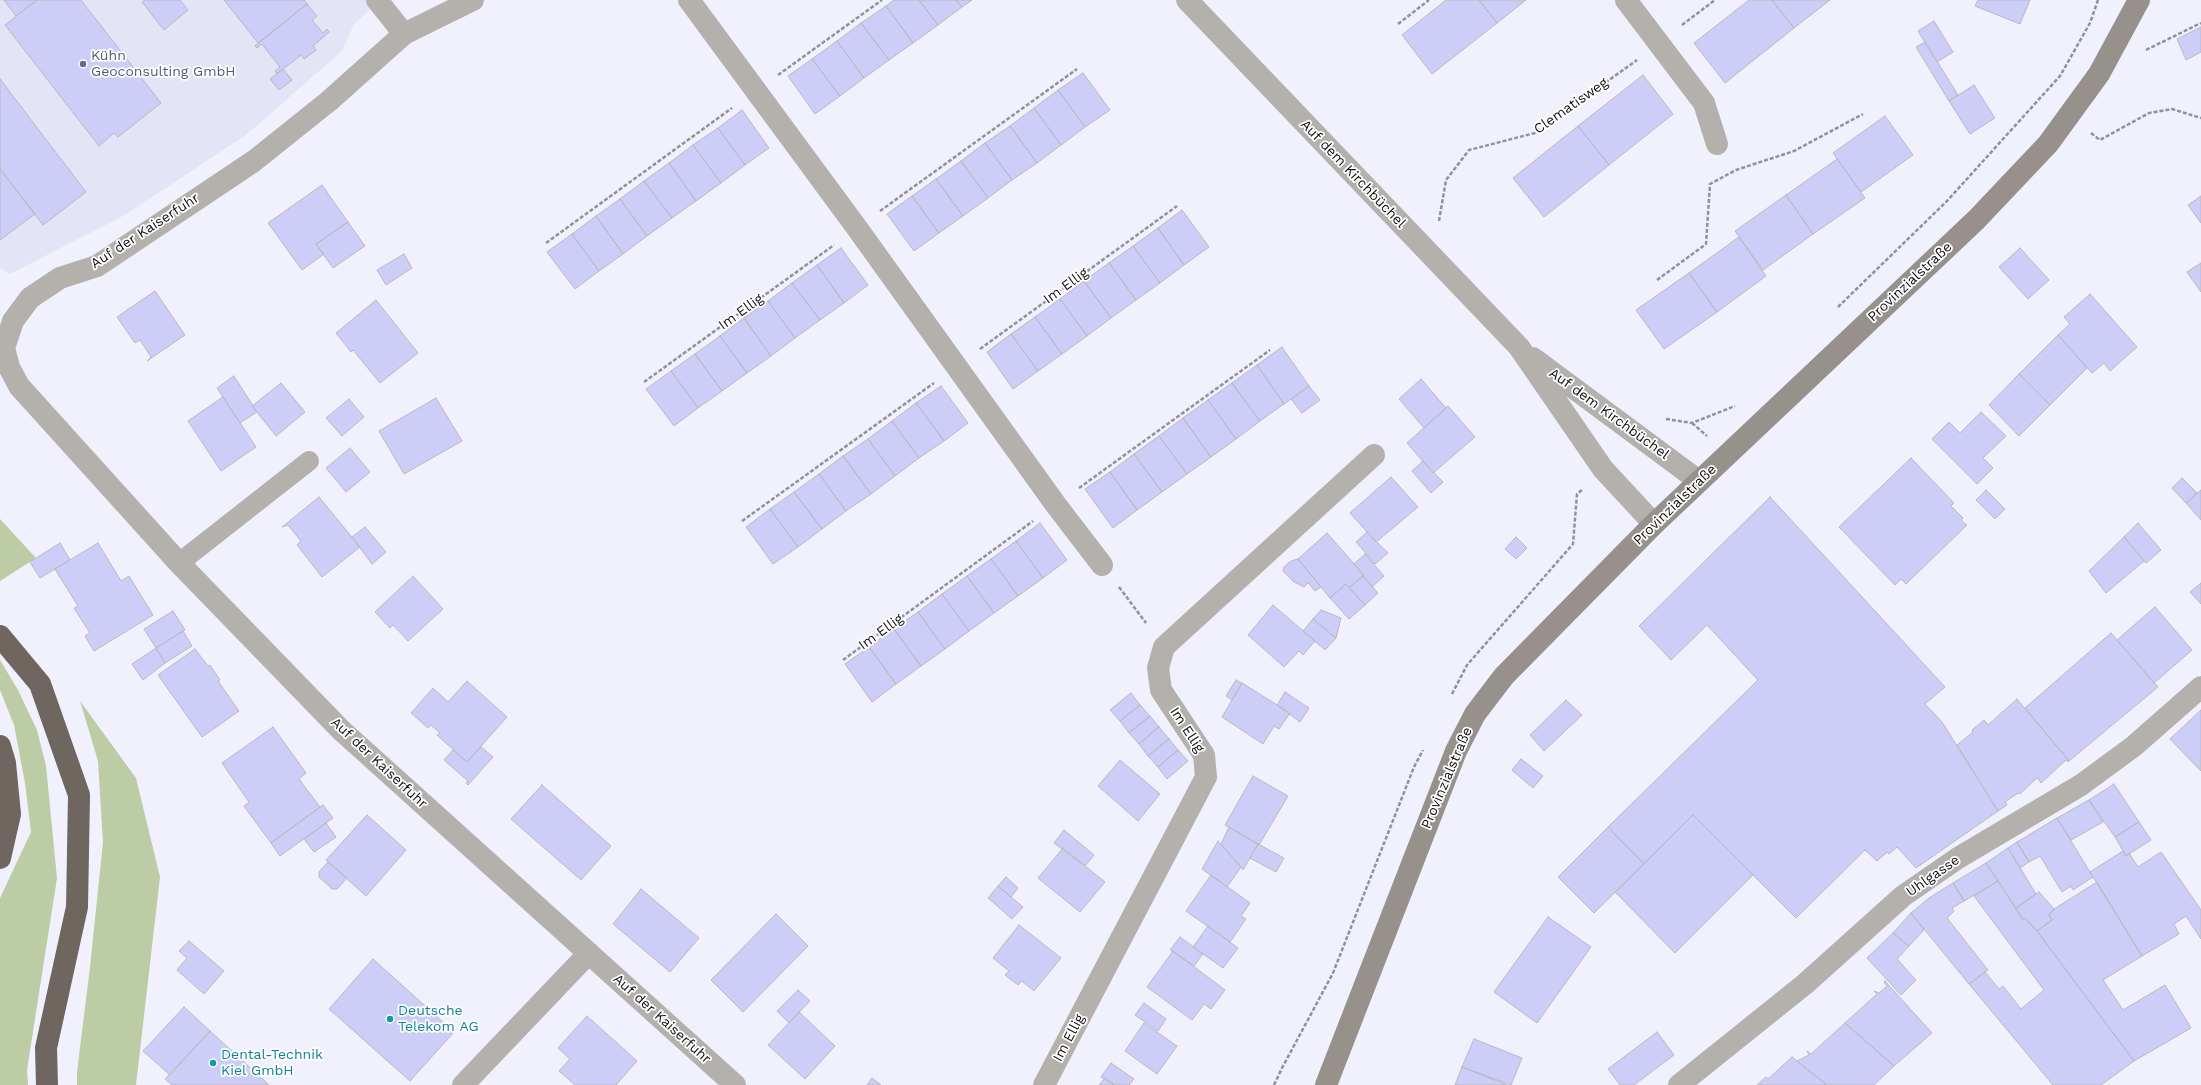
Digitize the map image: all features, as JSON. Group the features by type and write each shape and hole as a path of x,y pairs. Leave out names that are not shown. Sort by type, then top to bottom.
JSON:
{"highway":[{"path":"0,636 40,684 79,795 77,907 46,1048 47,1085"},
{"path":"0,746 5,763 10,814 0,858"}],"main road":[{"name":"Provinzialstraße","path":"1326,1085 1456,751 1475,714 1504,676 1654,524 1976,220 2048,144 2099,74 2139,0"}],"street":[{"path":"378,0 404,34"},
{"name":"Auf der Kaiserfuhr","path":"473,0 404,34 329,101 254,161 97,266 60,278 30,298 13,321 4,348 9,367 19,386 179,563 342,730 735,1085"},
{"path":"689,0 857,228 1056,505 1102,564"},
{"name":"Auf dem Kirchbüchel","path":"1187,0 1519,348 1603,469 1654,524"},
{"path":"1626,0 1704,103 1717,144"},
{"name":"Auf dem Kirchbüchel","path":"1519,348 1699,481"},
{"path":"1164,647 1374,454"},
{"name":"Im Ellig","path":"1044,1085 1206,777 1204,755 1161,690 1158,668 1164,647"},
{"name":"Uhlgasse","path":"1679,1085 1805,984 1903,896 1958,858 2081,785 2134,746 2201,687"},
{"path":"463,1085 589,953"}],"lane":[{"path":"179,563 309,461"}],"path":[{"path":"546,243 882,0"},
{"path":"1398,24 1429,0"},
{"name":"Clematisweg","path":"1433,257 1446,180 1469,150 1535,133 1659,43 1715,0"},
{"path":"1835,311 1947,201 2060,76 2090,23 2098,0"},
{"path":"2140,53 2201,22"},
{"name":"Im Ellig","path":"644,382 1077,68"},
{"path":"2068,117 2100,140 2149,113 2172,109 2201,118"},
{"path":"1657,280 1706,244 1710,184 1736,170 1794,151 1863,114"},
{"name":"Im Ellig","path":"742,521 1177,206"},
{"name":"Im Ellig","path":"843,660 1270,350"},
{"path":"1692,423 1739,404"},
{"path":"1102,564 1164,647"}],"shaded area":[{"path":"0,0 381,0 354,24 342,51 246,135 123,216 10,274 0,268"}],"green space":[{"path":"0,519 36,558 0,581"},
{"path":"0,660 18,690 37,730 46,766 57,878 27,1070 28,1085 0,1085 0,898 31,832 25,783 14,725 0,690"},
{"path":"80,701 136,778 160,877 136,1085 77,1085 77,1072 103,842 98,761"}],"building":[{"path":"4,0 37,0 16,16"},
{"name":"Kühn Geoconsulting GmbH","path":"37,0 81,0 161,103 118,137 114,133 99,146 5,25"},
{"path":"145,0 180,0 188,10 164,30 142,2"},
{"path":"224,0 304,0 307,4 258,43"},
{"path":"894,0 919,0 938,25 913,43 886,6"},
{"path":"919,0 956,0 962,7 938,25"},
{"path":"956,0 972,0 962,7"},
{"path":"1446,0 1479,0 1497,23 1432,74 1402,35"},
{"path":"1479,0 1526,0 1497,23"},
{"path":"1749,0 1772,0 1794,28 1725,83 1694,43"},
{"path":"1772,0 1830,0 1794,28"},
{"path":"1978,0 2030,0 2020,24 1975,6"},
{"path":"307,4 317,16 312,20 323,33 327,29 329,32 313,46 316,50 304,59 301,55 277,74 275,71 280,67 262,44 257,48 255,46"},
{"path":"886,6 913,43 889,60 861,23"},
{"path":"1934,21 1953,52 1937,62 1918,31"},
{"path":"861,23 889,60 864,78 837,41"},
{"path":"2201,27 2201,52 2186,60 2177,39"},
{"path":"837,41 864,78 840,96 812,59"},
{"path":"1925,42 1958,95 1949,101 1916,47"},
{"path":"812,59 840,96 815,114 788,76"},
{"path":"283,69 292,80 279,90 270,79"},
{"path":"1083,73 1110,110 1085,127 1058,90"},
{"path":"1643,75 1673,114 1609,165 1578,126"},
{"path":"0,79 86,192 43,225 0,169"},
{"path":"1974,85 1995,118 1970,134 1949,101"},
{"path":"1058,90 1085,127 1061,145 1034,108"},
{"path":"1034,108 1061,145 1037,163 1010,126"},
{"path":"742,110 769,148 745,165 718,128"},
{"path":"1885,116 1913,155 1861,192 1833,153"},
{"path":"1010,126 1037,163 1012,180 985,143"},
{"path":"1578,126 1609,165 1544,217 1513,178"},
{"path":"718,128 745,165 721,183 693,145"},
{"path":"985,143 1012,180 988,198 961,161"},
{"path":"693,145 721,183 696,201 669,163"},
{"path":"1837,159 1865,198 1813,234 1786,195"},
{"path":"961,161 988,198 963,216 936,179"},
{"path":"669,163 696,201 672,218 644,181"},
{"path":"0,169 35,214 0,240"},
{"path":"936,179 963,216 939,233 912,196"},
{"path":"644,181 672,218 647,236 620,199"},
{"path":"322,185 348,222 316,244 324,254 302,270 268,223"},
{"path":"1786,195 1813,234 1763,270 1735,231"},
{"path":"912,196 939,233 914,251 887,214"},
{"path":"2201,196 2201,223 2188,205"},
{"path":"620,199 647,236 623,254 596,216"},
{"path":"1182,210 1209,247 1184,265 1158,228"},
{"path":"596,216 623,254 599,271 572,234"},
{"path":"348,222 365,246 333,268 316,244"},
{"path":"1158,228 1184,265 1160,283 1133,246"},
{"path":"572,234 599,271 575,289 547,252"},
{"path":"1739,237 1766,276 1717,312 1689,273"},
{"path":"1133,246 1160,283 1136,300 1109,263"},
{"path":"841,248 868,285 844,303 817,265"},
{"path":"2020,248 2049,280 2028,299 1999,267"},
{"path":"404,254 412,268 386,285 377,270"},
{"path":"1109,263 1136,300 1111,318 1084,281"},
{"path":"2201,263 2201,292 2187,272"},
{"path":"817,265 844,303 820,320 792,283"},
{"path":"1689,273 1717,312 1664,349 1636,310"},
{"path":"1084,281 1111,318 1087,336 1060,299"},
{"path":"792,283 820,320 795,338 768,301"},
{"path":"155,291 185,335 147,361 151,357 140,340 135,343 117,317"},
{"path":"2090,294 2137,347 2110,371 2104,363 2092,373 2058,335 2070,324 2064,317"},
{"path":"1060,299 1087,336 1062,354 1035,317"},
{"path":"376,300 418,353 380,383 353,350 351,352 336,333"},
{"path":"768,301 795,338 771,356 744,318"},
{"path":"1035,317 1062,354 1038,371 1011,334"},
{"path":"744,318 771,356 747,373 720,336"},
{"path":"1011,334 1038,371 1013,389 987,352"},
{"path":"2058,335 2087,368 2050,405 2019,374"},
{"path":"720,336 747,373 722,391 695,354"},
{"path":"1282,347 1309,386 1284,404 1257,365"},
{"path":"695,354 722,391 698,408 671,371"},
{"path":"1257,365 1284,404 1260,421 1232,383"},
{"path":"671,371 698,408 674,426 646,389"},
{"path":"2019,374 2050,405 2019,436 1989,405"},
{"path":"234,376 257,412 240,423 217,388"},
{"path":"1421,379 1446,408 1424,428 1399,399"},
{"path":"281,383 305,412 276,436 252,406"},
{"path":"1232,383 1260,421 1236,439 1208,400"},
{"path":"941,386 968,423 944,441 916,403"},
{"path":"1309,386 1320,400 1302,413 1291,399"},
{"path":"223,397 256,447 221,471 188,421"},
{"path":"436,398 462,441 404,474 379,431"},
{"path":"349,399 364,417 342,436 326,418"},
{"path":"1208,400 1236,439 1211,457 1183,418"},
{"path":"916,403 944,441 919,458 892,421"},
{"path":"1448,406 1475,437 1433,473 1407,443"},
{"path":"1981,412 2006,436 1983,458 1993,468 1977,484 1932,439 1949,422 1960,433"},
{"path":"1183,418 1211,457 1187,474 1159,436"},
{"path":"892,421 919,458 895,476 868,439"},
{"path":"1159,436 1187,474 1162,492 1134,454"},
{"path":"868,439 895,476 871,494 843,456"},
{"path":"350,448 370,472 346,492 326,468"},
{"path":"1134,454 1162,492 1137,510 1110,472"},
{"path":"843,456 871,494 846,511 819,474"},
{"path":"1911,458 1954,503 1951,506 1963,518 1961,520 1967,525 1906,584 1901,579 1895,585 1839,527"},
{"path":"1423,461 1443,482 1431,493 1412,471"},
{"path":"1110,472 1137,510 1113,528 1085,489"},
{"path":"819,474 846,511 822,529 794,492"},
{"path":"1391,477 1418,507 1376,542 1350,513"},
{"path":"2182,478 2197,493 2186,503 2172,488"},
{"path":"1986,490 2005,509 1995,519 1976,500"},
{"path":"2201,490 2201,520 2186,503"},
{"path":"794,492 822,529 798,547 770,509"},
{"path":"319,497 360,547 322,577 297,545 301,541 288,525 282,527"},
{"path":"1770,497 1945,687 1925,704 1942,722 1998,811 1916,868 1897,847 1889,854 1887,852 1877,861 1865,850 1796,918 1693,815 1644,864 1608,827 1758,680 1707,625 1671,660 1639,626"},
{"path":"770,509 798,547 773,564 746,527"},
{"path":"1040,523 1067,560 1043,578 1016,541"},
{"path":"2138,523 2161,550 2146,563 2124,537"},
{"path":"365,527 386,552 372,564 352,537"},
{"path":"1367,532 1388,553 1375,564 1356,542"},
{"path":"1327,533 1364,575 1349,588 1346,584 1330,598 1298,559"},
{"path":"1516,537 1527,548 1516,559 1505,549"},
{"path":"2124,537 2144,561 2106,593 2089,571"},
{"path":"1016,541 1043,578 1018,596 991,559"},
{"path":"60,543 70,560 40,578 30,562"},
{"path":"98,543 121,581 129,576 153,615 94,651 85,636 90,633 74,608 78,606 55,569"},
{"path":"1365,554 1384,576 1372,587 1354,564"},
{"path":"991,559 1018,596 994,613 967,576"},
{"path":"1298,559 1321,587 1315,591 1308,583 1304,587 1294,582 1283,571 1284,567 1291,561"},
{"path":"413,576 443,609 408,641 393,625 390,628 375,612"},
{"path":"967,576 994,613 969,631 942,594"},
{"path":"1363,576 1378,593 1365,605 1349,588"},
{"path":"2201,583 2201,604 2190,592"},
{"path":"1346,584 1365,605 1349,619 1330,598"},
{"path":"942,594 969,631 945,649 918,612"},
{"path":"1273,605 1315,641 1303,655 1299,651 1284,667 1248,635"},
{"path":"2155,607 2192,650 2154,683 2117,640"},
{"path":"1321,610 1341,618 1336,638 1313,619"},
{"path":"173,611 185,630 156,648 144,629"},
{"path":"918,612 945,649 921,666 894,629"},
{"path":"1313,619 1336,638 1325,650 1303,631"},
{"path":"894,629 921,666 896,684 869,647"},
{"path":"183,631 192,646 165,663 156,648"},
{"path":"2111,633 2158,687 2069,761 2025,708"},
{"path":"869,647 896,684 872,702 845,664"},
{"path":"156,648 165,663 143,680 132,664"},
{"path":"195,649 208,666 210,665 220,680 218,681 239,711 202,737 158,675"},
{"path":"1236,680 1242,683 1232,700 1226,696"},
{"path":"467,681 507,717 467,762 437,735 440,733 431,725 428,728 411,713 433,688 448,702"},
{"path":"1242,683 1290,713 1279,729 1274,726 1263,744 1222,717"},
{"path":"1285,692 1309,708 1300,722 1277,705"},
{"path":"1131,693 1140,705 1120,721 1110,710"},
{"path":"2017,699 2069,761 2068,762 2066,760 2041,783 2037,778 2020,794 2018,793 2005,802 2007,805 1998,811 1957,745 1973,732 1972,730 1984,720 1988,725"},
{"path":"1566,700 1582,715 1544,751 1530,735"},
{"path":"1140,705 1150,716 1129,733 1120,721"},
{"path":"2201,710 2201,771 2170,739"},
{"path":"1150,716 1159,727 1139,744 1129,733"},
{"path":"273,727 306,773 299,779 320,807 271,843 244,806 249,802 222,763"},
{"path":"1159,727 1169,739 1148,756 1139,744"},
{"path":"1169,739 1178,750 1158,767 1148,756"},
{"path":"481,747 493,757 468,785 466,783 468,781 444,760 453,750 467,762"},
{"path":"1178,750 1188,761 1167,779 1158,767"},
{"path":"1521,759 1543,776 1533,788 1512,770"},
{"path":"1120,760 1160,794 1138,821 1098,786"},
{"path":"1253,776 1288,796 1259,845 1225,825"},
{"path":"2114,784 2139,822 2115,837 2089,800"},
{"path":"542,785 611,846 581,880 511,819"},
{"path":"2089,800 2103,822 2071,840 2057,818"},
{"path":"323,805 333,818 280,856 271,843"},
{"path":"367,815 406,850 366,896 326,860"},
{"path":"1693,815 1753,875 1675,953 1615,892"},
{"path":"2057,818 2093,877 2073,890 2071,886 2062,892 2040,856 2029,862 2017,842"},
{"path":"2139,822 2151,840 2126,856 2115,837"},
{"path":"326,823 336,837 314,852 304,839"},
{"path":"1229,827 1258,844 1243,870 1221,844"},
{"path":"1608,827 1644,864 1594,913 1558,877"},
{"path":"1064,830 1094,855 1085,866 1054,843"},
{"path":"1218,841 1241,867 1227,887 1202,869"},
{"path":"2017,842 2029,862 2020,868 2008,848"},
{"path":"1258,844 1284,858 1276,872 1250,858"},
{"path":"1063,848 1105,882 1080,912 1038,878"},
{"path":"2008,848 2036,894 2016,908 1986,863"},
{"path":"2123,851 2126,856 2129,853 2138,867 2161,852 2201,910 2201,939 2186,916 2174,924 2179,934 2142,956 2090,872"},
{"path":"328,862 347,878 337,889 332,889 319,877 319,872"},
{"path":"1986,863 1998,881 1964,901 1953,883"},
{"path":"1211,875 1250,903 1241,916 1246,919 1230,942 1186,911"},
{"path":"1006,877 1018,888 1011,897 998,886"},
{"path":"1998,881 2023,920 2025,918 2037,931 2134,1061 2101,1085 2053,1085 1969,984 1985,972 1999,989 2003,986 2021,1009 2044,990 1974,896"},
{"path":"2097,882 2142,956 2103,980 2123,1010 2165,985 2191,1028 2134,1061 2037,931 2052,920 2049,915 2054,909"},
{"path":"1953,883 1964,901 1952,908 1954,911 1947,918 1988,970 1969,984 1911,913 1929,898"},
{"path":"998,886 1023,907 1012,919 988,898"},
{"path":"641,889 699,938 670,972 613,924"},
{"path":"2039,892 2054,909 2049,915 2052,920 2037,931 2025,918 2023,920 2016,908"},
{"path":"1911,913 1924,930 1909,946 1893,933"},
{"path":"776,914 808,946 743,1012 711,980"},
{"path":"1548,917 1591,947 1537,1023 1494,992"},
{"path":"1019,925 1061,958 1034,991 1022,981 1018,985 1005,975 1009,971 993,958"},
{"path":"1208,926 1238,948 1223,968 1193,947"},
{"path":"1893,933 1909,946 1897,959 1916,980 1901,995 1867,958"},
{"path":"1180,937 1203,954 1194,966 1170,950"},
{"path":"189,941 224,971 204,994 177,970 187,958 179,951"},
{"path":"1173,951 1225,990 1211,1009 1204,1004 1192,1020 1147,987"},
{"name":"Deutsche Telekom AG","path":"373,959 454,1032 410,1081 329,1009"},
{"path":"1885,981 1932,1033 1894,1066 1845,1023 1877,994 1874,991 1879,993 1887,986 1884,982"},
{"path":"798,990 810,1001 789,1023 777,1011"},
{"path":"1144,1003 1166,1019 1158,1031 1135,1015"},
{"path":"184,1007 210,1031 170,1075 143,1051"},
{"path":"799,1012 835,1046 805,1079 768,1045"},
{"path":"587,1016 637,1061 616,1085 575,1085 559,1071 570,1059 558,1048"},
{"path":"1144,1023 1177,1046 1157,1074 1125,1051"},
{"path":"1845,1023 1894,1066 1874,1085 1827,1085 1797,1061 1809,1055 1807,1051 1811,1054"},
{"name":"Dental-Technik Kiel GmbH","path":"210,1031 269,1085 172,1085 165,1079"},
{"path":"1657,1032 1674,1055 1634,1085 1620,1085 1608,1069"},
{"path":"1474,1039 1522,1058 1511,1085 1462,1067"},
{"path":"1792,1057 1827,1085 1757,1085 1766,1077 1768,1079"},
{"path":"1111,1063 1134,1079 1129,1085 1115,1085 1101,1077"},
{"path":"1462,1067 1507,1085 1455,1085"},
{"path":"872,1078 881,1085 867,1085"},
{"path":"1105,1078 1115,1085 1099,1085"}],"place":[{"name":"Kühn Geoconsulting GmbH","path":"83,64"},
{"name":"Deutsche Telekom AG","path":"390,1019"},
{"name":"Dental-Technik Kiel GmbH","path":"213,1063"}]}
